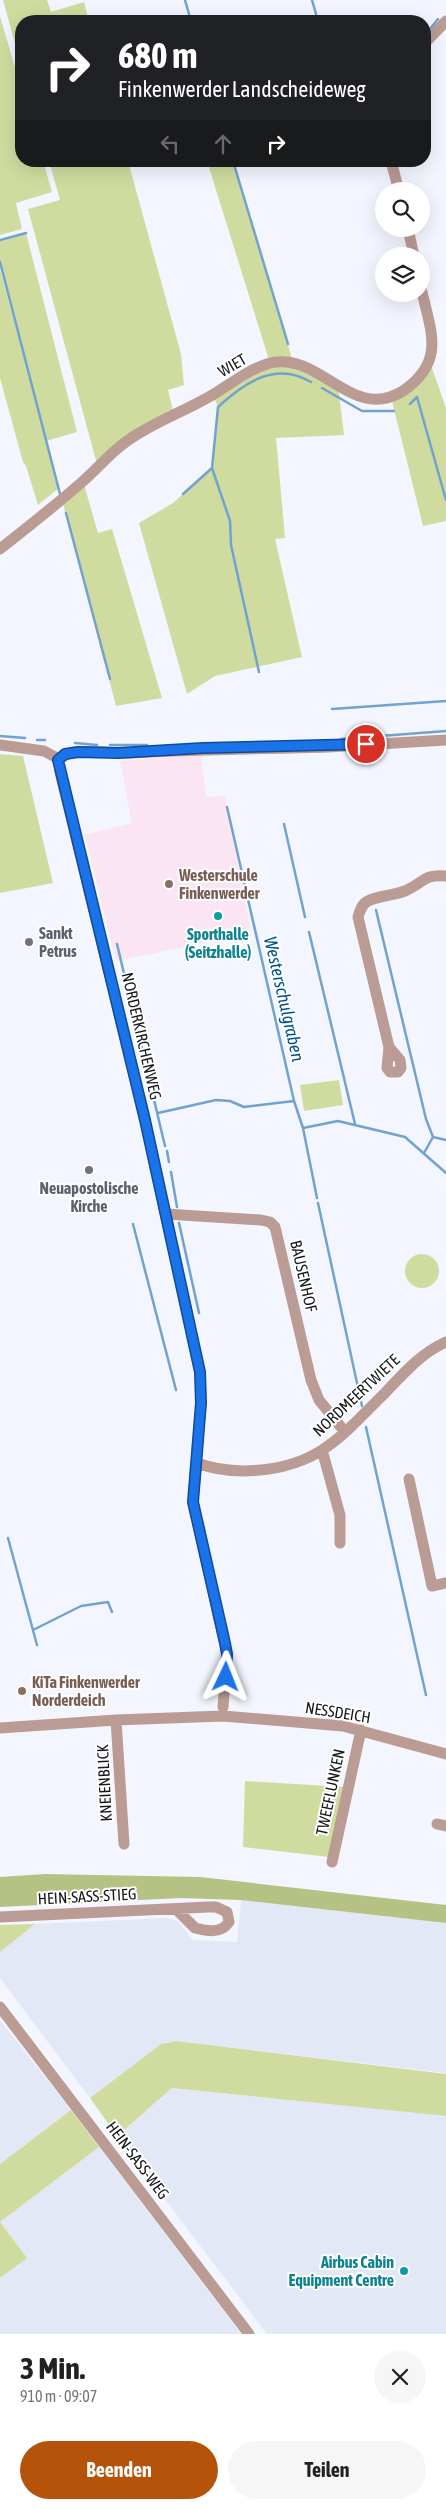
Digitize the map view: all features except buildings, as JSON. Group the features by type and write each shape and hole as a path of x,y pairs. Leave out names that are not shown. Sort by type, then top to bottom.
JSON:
{"street":[{"path":"431,37 446,21"},
{"path":"393,167 397,182"},
{"name":"WIET","path":"0,549 62,500 127,441 213,394 248,372 270,364 293,362 363,399 380,400 402,391 423,375 431,365 435,353 424,302"},
{"path":"0,745 44,751 59,759 65,754 78,752 118,753 203,748 328,747 446,740"},
{"name":"NORDERKIRCHENWEG","path":"59,759 60,772 145,1120 158,1187 166,1214 200,1372 201,1403 194,1509 227,1654 223,1712"},
{"path":"389,1047 358,917 360,910 368,901 407,890 420,880 432,876 446,876"},
{"name":"BAUSENHOF","path":"166,1214 261,1220 270,1222 275,1227 312,1380 319,1400 345,1432"},
{"name":"NORDMEERTWIETE","path":"197,1464 211,1468 250,1470 287,1464 322,1450 345,1432 414,1363 434,1347 446,1342"},
{"path":"322,1450 340,1515 340,1543"},
{"path":"409,1479 432,1586 446,1583"},
{"name":"NESSDEICH","path":"0,1728 223,1712 361,1730 446,1754"},
{"name":"KNEIENBLICK","path":"116,1720 124,1844"},
{"name":"TWEEFLUNKEN","path":"332,1862 361,1730"},
{"name":"HEIN-SASS-STIEG","path":"0,1917 176,1908"},
{"name":"HEIN-SASS-WEG","path":"0,2007 249,2334"}],"shaded area":[{"name":"Westerschule Finkenwerder","path":"191,755 201,756 206,797 225,796 251,933 116,961 85,835 132,823 120,761"},
{"path":"241,1900 446,1923 446,2073 176,2041 161,2044 90,2098 0,1978 0,1952 35,1924 166,1918 178,1921 193,1940 237,1942"},
{"path":"0,2020 71,2110 0,2164"},
{"path":"172,2088 446,2116 446,2334 267,2334 117,2136"},
{"path":"99,2147 241,2334 0,2334 0,2278 27,2258 0,2222"}],"green space":[{"path":"3,0 47,0 51,12 84,2 87,15 15,15 15,43"},
{"path":"0,16 15,67 15,167 45,167 52,192 16,203 22,229 0,235"},
{"path":"51,167 130,167 181,354 184,385 168,390 174,415 98,468 28,209 60,200"},
{"path":"209,167 235,167 293,362 338,385 344,435 276,438 285,538 275,539 302,657 215,676 187,694 139,523 173,503 212,468 218,407 213,395 270,363"},
{"path":"26,233 77,432 46,441 59,488 38,505 26,466 23,462 0,378 0,269 33,391 0,262 0,240"},
{"path":"431,365 446,408 446,521 423,526 391,397"},
{"path":"83,481 98,533 112,529 162,698 116,706 62,500"},
{"path":"0,754 23,756 53,883 0,893"},
{"path":"339,1080 343,1105 304,1111 300,1085"},
{"path":"422,1254 434,1259 439,1271 434,1283 422,1288 410,1283 405,1271 410,1259"},
{"path":"245,1781 344,1787 329,1857 243,1847"},
{"path":"45,1874 200,1877 446,1905 446,1923 241,1900 181,1898 0,1907 0,1877"},
{"path":"35,1924 0,1952 0,1925"},
{"path":"176,2041 446,2074 446,2116 172,2088 117,2136 90,2098 161,2044"},
{"path":"71,2110 99,2147 0,2222 0,2164"},
{"path":"0,2222 27,2258 0,2278"}],"waterway":[{"path":"185,0 189,15"},
{"path":"312,0 316,15"},
{"path":"431,28 438,19"},
{"path":"235,167 288,344"},
{"path":"0,240 26,233"},
{"path":"0,262 60,494"},
{"path":"183,494 212,468 218,407 228,398 250,383 273,374 298,376 311,382"},
{"path":"322,388 362,411 394,411"},
{"path":"410,404 417,397 446,500"},
{"path":"212,468 230,521 231,545 259,672"},
{"path":"66,513 110,679"},
{"path":"332,709 446,701"},
{"path":"341,739 446,731"},
{"path":"0,736 25,738"},
{"path":"37,740 45,740"},
{"path":"75,743 97,745"},
{"path":"110,745 147,745"},
{"name":"Westerschulgraben","path":"227,807 294,1101 303,1128 317,1198"},
{"path":"284,824 305,917"},
{"path":"376,910 426,1119 433,1137"},
{"path":"309,932 355,1124"},
{"path":"117,944 165,1146"},
{"path":"158,1113 216,1100 230,1101 244,1107 294,1101"},
{"path":"303,1128 338,1121 405,1137 446,1173"},
{"path":"424,1153 433,1137 446,1140"},
{"path":"167,1151 169,1162"},
{"path":"171,1172 177,1207"},
{"name":"Westerschulgraben","path":"318,1203 362,1406"},
{"path":"179,1223 199,1313"},
{"path":"133,1224 176,1390"},
{"path":"366,1427 426,1695"},
{"path":"8,1538 37,1645"},
{"path":"33,1630 81,1606 108,1602 112,1612"}],"place":[{"name":"Westerschule Finkenwerder","path":"169,884"},
{"name":"Sporthalle (Seitzhalle)","path":"218,916"},
{"name":"Sankt Petrus","path":"29,942"},
{"name":"Neuapostolische Kirche","path":"89,1170"},
{"name":"KiTa Finkenwerder Norderdeich","path":"22,1691"},
{"name":"Airbus Cabin Equipment Centre","path":"404,2271"}],"route":[{"path":"226,1677 227,1654 225,1643 193,1502 201,1403 200,1372 166,1214 158,1187 145,1120 58,760 65,754 78,752 118,753 203,748 328,747 366,744"}]}
